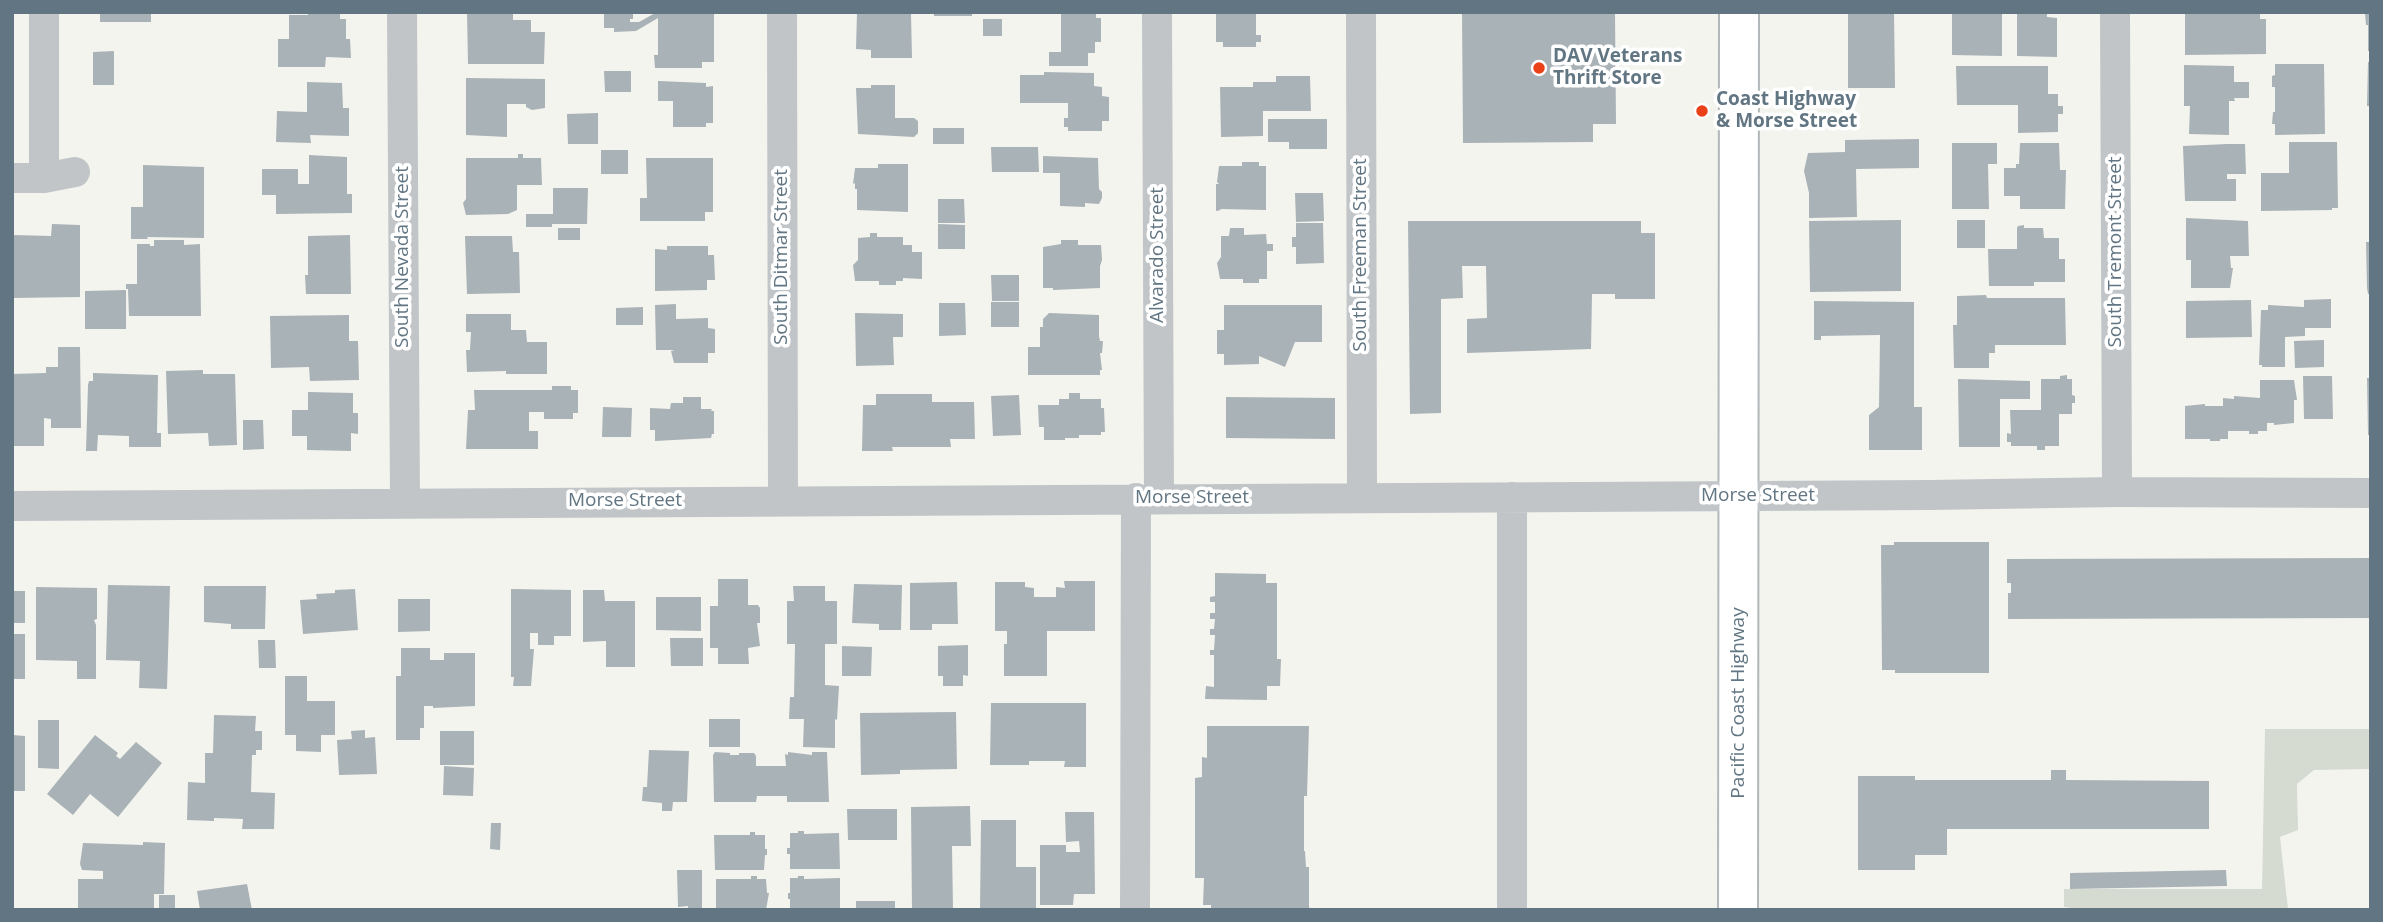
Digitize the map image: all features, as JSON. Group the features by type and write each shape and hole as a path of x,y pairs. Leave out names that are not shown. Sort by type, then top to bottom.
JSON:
{"main road":[{"name":"Pacific Coast Highway","path":"1738,910 1739,12"}],"street":[{"path":"44,12 44,178"},
{"name":"South Nevada Street","path":"402,12 405,502"},
{"name":"South Ditmar Street","path":"782,12 783,501"},
{"name":"Alvarado Street","path":"1135,910 1157,12"},
{"name":"South Freeman Street","path":"1361,12 1362,498"},
{"name":"South Tremont Street","path":"2115,12 2117,492"},
{"path":"12,178 44,178 75,172"},
{"name":"Morse Street","path":"12,506 2117,492 2371,493"},
{"path":"1512,497 1512,910"}],"shaded area":[{"path":"2265,729 2371,729 2371,769 2314,770 2297,784 2298,830 2280,837 2288,909 2090,910 2064,907 2064,889 2262,889"}],"building":[{"path":"100,12 151,12 151,22 100,22"},
{"path":"308,12 340,12 340,19 346,19 346,39 350,39 351,58 326,57 325,67 278,67 278,39 289,39 289,15 308,15"},
{"path":"467,12 513,12 513,20 531,20 531,32 545,32 544,64 468,64"},
{"path":"604,12 633,12 630,22 639,22 657,12 714,12 714,62 702,62 702,68 655,68 654,55 658,55 658,18 636,31 614,32 614,28 604,28"},
{"path":"857,12 911,13 912,58 871,58 871,50 856,49"},
{"path":"934,12 972,12 972,16 934,16"},
{"path":"1061,12 1096,12 1096,18 1101,18 1101,42 1095,42 1095,53 1088,53 1088,66 1049,66 1049,52 1061,52"},
{"path":"1216,12 1256,12 1256,35 1261,35 1261,42 1256,42 1256,47 1223,47 1223,42 1216,42"},
{"name":"DAV Veterans Thrift Store","path":"1462,12 1615,12 1616,124 1593,124 1593,142 1463,143"},
{"path":"1848,12 1894,12 1895,88 1848,88"},
{"path":"1952,12 2002,12 2002,56 1952,55"},
{"path":"2017,12 2047,12 2047,17 2057,18 2057,57 2017,56"},
{"path":"2185,12 2260,12 2260,19 2266,19 2266,54 2185,55"},
{"path":"2371,12 2371,51 2368,51 2365,13"},
{"path":"983,19 1002,19 1002,36 983,36"},
{"path":"114,51 114,85 93,85 93,52"},
{"path":"2368,62 2371,62 2371,106 2367,106"},
{"path":"2275,64 2324,64 2325,134 2275,135 2275,124 2272,124 2275,87 2272,87 2272,76 2275,75"},
{"path":"2184,65 2234,66 2234,82 2249,82 2249,98 2234,98 2235,101 2229,101 2229,135 2189,134 2190,106 2184,106"},
{"path":"1956,66 2048,66 2048,94 2058,94 2058,106 2063,106 2063,114 2058,114 2058,132 2018,133 2018,105 1957,105"},
{"path":"604,71 631,71 631,92 605,92"},
{"path":"1044,72 1094,73 1094,86 1102,87 1102,96 1109,97 1109,121 1102,121 1102,131 1068,131 1068,127 1064,127 1064,118 1068,118 1068,103 1020,103 1020,75 1044,75"},
{"path":"1276,76 1310,76 1311,111 1263,111 1263,136 1221,137 1220,87 1253,87 1253,82 1276,82"},
{"path":"466,78 545,79 545,108 532,110 526,107 526,104 507,104 507,137 466,135"},
{"path":"658,81 706,83 706,87 713,86 713,123 706,123 706,127 673,127 673,101 658,101"},
{"path":"307,82 342,83 343,108 349,108 349,136 310,135 311,143 276,142 277,111 307,112"},
{"path":"871,85 895,85 895,118 914,118 918,121 918,133 914,137 858,134 856,88 871,88"},
{"path":"598,113 598,144 568,144 567,114"},
{"path":"1268,119 1327,119 1327,149 1289,149 1289,142 1268,142"},
{"path":"933,128 964,128 964,144 933,144"},
{"path":"1919,139 1919,168 1856,169 1857,217 1809,218 1809,193 1804,171 1808,153 1845,152 1845,140"},
{"path":"2289,142 2337,142 2338,208 2261,211 2261,173 2289,173"},
{"path":"1952,143 1997,143 1997,164 1988,164 1989,209 1952,209"},
{"path":"2020,143 2059,143 2060,170 2066,170 2065,209 2020,209 2020,196 2004,196 2004,168 2016,168 2016,164 2019,164"},
{"path":"2245,144 2246,174 2227,174 2227,179 2236,179 2236,201 2185,201 2183,146"},
{"path":"991,147 1038,147 1039,172 992,172"},
{"path":"601,150 628,150 628,174 601,174"},
{"path":"518,154 523,154 523,158 541,158 542,185 517,185 517,210 508,214 466,215 463,203 466,199 466,158 518,158"},
{"path":"309,155 347,157 347,194 352,194 352,213 276,214 276,195 262,195 262,169 298,169 298,184 309,184"},
{"path":"1043,156 1098,158 1099,189 1102,192 1099,204 1085,203 1085,207 1060,206 1060,173 1043,173"},
{"path":"646,158 713,158 713,212 705,212 705,221 640,221 640,198 647,198"},
{"path":"1242,162 1259,162 1259,166 1266,166 1266,210 1216,211 1219,166 1242,166"},
{"path":"878,164 908,164 908,212 857,210 857,189 855,183 853,184 855,168 878,168"},
{"path":"143,165 204,167 204,238 131,239 131,207 143,207"},
{"path":"553,188 588,188 587,224 526,227 526,214 553,214"},
{"path":"1295,193 1323,193 1324,221 1296,222"},
{"path":"938,199 964,199 965,223 938,223"},
{"path":"2186,218 2248,221 2249,256 2230,256 2233,268 2230,288 2191,288 2191,260 2186,260"},
{"path":"1901,220 1901,291 1810,292 1809,221"},
{"path":"1957,220 1985,220 1985,248 1957,248"},
{"path":"1408,221 1641,221 1641,233 1655,233 1655,299 1615,299 1615,294 1592,294 1591,349 1467,353 1467,319 1487,318 1486,266 1462,266 1463,298 1441,299 1441,413 1410,414"},
{"path":"1296,223 1323,223 1324,263 1296,264 1296,247 1292,247 1292,237 1296,237"},
{"path":"52,224 80,225 80,297 12,298 12,235 51,236"},
{"path":"938,224 965,225 965,249 938,249"},
{"path":"2024,225 2024,228 2043,228 2044,238 2059,238 2059,259 2065,259 2065,282 2034,282 2034,286 1989,286 1988,249 2017,249 2017,228"},
{"path":"558,228 580,228 580,240 558,240"},
{"path":"1230,228 1244,228 1244,235 1266,234 1267,244 1273,244 1273,251 1267,251 1267,279 1259,279 1259,283 1243,283 1243,279 1220,279 1217,263 1221,257 1221,236 1229,236"},
{"path":"870,233 877,233 877,237 903,237 903,245 912,245 912,252 922,252 922,279 903,278 903,281 896,281 896,285 879,285 879,281 855,281 853,265 858,260 858,238 870,237"},
{"path":"350,235 351,294 306,294 308,236"},
{"path":"465,236 512,236 513,252 519,252 520,293 467,294"},
{"path":"154,240 184,240 184,245 200,244 201,316 129,316 126,284 137,284 137,244 154,246"},
{"path":"1061,240 1078,240 1078,245 1101,245 1100,288 1043,288 1043,247 1061,244"},
{"path":"2366,242 2371,242 2371,294 2368,294 2367,288"},
{"path":"667,246 708,246 708,255 714,255 715,280 707,280 707,290 655,291 655,249 667,250"},
{"path":"991,275 1019,275 1019,301 992,301"},
{"path":"126,290 126,329 85,329 85,291"},
{"path":"1986,295 1987,298 2065,298 2066,345 1995,345 1995,353 1989,353 1989,368 1954,368 1953,325 1957,325 1957,296"},
{"path":"2331,299 2331,328 2305,328 2305,336 2285,337 2285,367 2259,365 2261,310 2268,310 2268,305 2304,307 2304,300"},
{"path":"2251,300 2252,337 2186,338 2186,301"},
{"path":"1814,301 1914,302 1914,407 1922,407 1922,450 1869,450 1869,415 1879,407 1880,335 1821,336 1821,340 1814,340"},
{"path":"991,302 1019,302 1019,327 991,327"},
{"path":"939,303 965,303 966,335 939,336"},
{"path":"676,304 676,319 708,318 708,328 715,329 715,353 708,353 708,363 674,363 671,351 675,350 656,350 655,305"},
{"path":"1224,305 1322,305 1322,342 1295,342 1285,367 1259,356 1259,364 1224,365 1224,354 1217,354 1217,330 1224,330"},
{"path":"643,307 643,325 616,325 616,308"},
{"path":"855,313 903,314 903,337 893,337 894,365 856,366"},
{"path":"1049,313 1099,315 1099,336 1100,341 1103,341 1100,375 1028,375 1028,347 1040,347 1040,327 1043,327 1043,319"},
{"path":"466,314 511,314 511,330 526,330 527,342 547,342 547,374 467,372 466,350 470,350 471,332 466,332"},
{"path":"349,315 349,341 358,341 359,380 310,381 309,367 271,368 270,316"},
{"path":"2324,340 2324,367 2295,368 2294,341"},
{"path":"58,347 80,347 81,428 51,428 51,419 44,418 44,446 13,446 12,374 46,373 46,367 58,367"},
{"path":"203,370 203,374 235,374 237,445 209,446 208,433 168,434 166,371"},
{"path":"93,373 158,375 157,433 161,433 161,447 129,447 129,436 98,435 97,451 86,451 88,385 89,381 93,381"},
{"path":"2067,375 2067,379 2072,379 2075,403 2072,403 2072,414 2059,414 2059,446 2045,446 2045,450 2037,450 2037,446 2011,446 2011,442 2007,442 2007,433 2011,434 2010,410 2041,410 2041,379 2060,379 2060,376"},
{"path":"2303,376 2332,376 2333,419 2304,419"},
{"path":"2367,378 2371,378 2371,435 2368,435"},
{"path":"1958,379 2030,381 2030,399 2000,399 2000,447 1959,447"},
{"path":"2260,380 2294,380 2297,400 2294,400 2294,423 2267,423 2267,431 2258,431 2258,434 2228,431 2228,439 2220,441 2185,439 2185,406 2223,406 2223,398 2234,399 2234,396 2260,398"},
{"path":"552,386 571,386 571,390 578,390 578,413 573,413 573,419 544,419 544,412 529,412 529,431 538,431 538,449 466,449 468,410 475,410 474,390 552,390"},
{"path":"308,392 353,393 353,413 358,413 358,434 351,433 351,451 307,450 307,436 292,436 292,410 308,410"},
{"path":"1069,393 1080,393 1080,399 1101,399 1105,432 1101,432 1101,435 1079,435 1079,438 1065,440 1044,440 1044,427 1039,427 1038,405 1059,405 1059,399 1069,399"},
{"path":"876,394 932,394 932,402 974,402 975,439 950,439 951,447 892,447 893,451 862,451 863,405 876,405"},
{"path":"1019,395 1021,435 993,436 991,396"},
{"path":"683,397 701,397 701,409 714,411 714,434 711,438 655,441 655,430 650,430 650,408 670,409 671,403 683,403"},
{"path":"1226,397 1335,398 1335,439 1226,438"},
{"path":"603,407 632,408 631,437 602,437"},
{"path":"243,420 263,420 264,449 243,450"},
{"path":"1894,542 1989,542 1989,673 1895,673 1895,670 1882,670 1881,545 1894,545"},
{"path":"2371,558 2371,618 2008,619 2008,593 2011,593 2011,583 2007,583 2007,559"},
{"path":"1215,573 1266,574 1266,583 1277,583 1277,659 1281,659 1280,686 1267,686 1267,700 1205,699 1206,686 1214,687 1214,655 1210,655 1210,650 1214,650 1215,635 1210,635 1210,629 1214,629 1215,619 1210,619 1210,613 1215,613 1215,602 1210,602 1210,597 1215,596"},
{"path":"718,579 748,579 748,605 758,605 760,608 760,623 757,623 760,646 748,648 749,664 718,664 718,648 710,648 710,606 718,606"},
{"path":"1064,581 1095,581 1095,631 1047,631 1047,676 1004,676 1004,644 1007,644 1007,631 995,631 995,582 1025,582 1025,587 1034,588 1034,597 1056,597 1056,587 1065,588"},
{"path":"957,582 958,624 932,624 932,630 910,630 910,583"},
{"path":"854,584 902,585 901,630 879,630 879,624 852,623"},
{"path":"108,585 170,586 167,689 139,688 140,661 106,660"},
{"path":"204,586 266,586 265,629 231,629 231,624 204,622"},
{"path":"793,586 825,586 825,601 837,601 837,644 825,644 825,685 839,686 835,748 803,747 804,719 789,719 790,697 794,697 795,644 787,644 787,601 794,601"},
{"path":"36,587 97,588 97,619 94,620 96,679 77,679 77,661 36,660"},
{"path":"355,589 358,630 303,634 300,600 317,599 316,594 335,593 335,590"},
{"path":"511,589 571,590 571,636 554,636 554,645 538,645 538,633 530,633 530,649 534,649 531,686 513,686 514,677 511,677"},
{"path":"583,590 604,590 605,601 635,601 635,667 606,667 606,641 583,642"},
{"path":"12,591 25,591 25,623 12,623"},
{"path":"656,597 701,597 701,631 656,630"},
{"path":"398,599 430,599 430,631 398,632"},
{"path":"12,634 25,634 25,679 12,679"},
{"path":"670,638 703,638 703,666 671,666"},
{"path":"258,640 275,640 276,668 259,668"},
{"path":"968,645 968,676 963,675 963,686 943,686 943,676 938,676 938,646"},
{"path":"842,646 872,647 871,676 842,676"},
{"path":"401,648 430,648 430,660 444,660 444,653 475,653 475,706 424,706 424,728 420,728 420,740 396,740 396,676 401,676"},
{"path":"285,676 307,676 307,701 335,701 335,735 321,735 321,752 296,751 296,735 285,735"},
{"path":"991,703 1086,703 1086,767 1064,767 1065,761 990,765"},
{"path":"956,712 957,769 900,770 900,774 861,775 860,713"},
{"path":"214,715 256,716 255,731 262,731 262,750 256,750 256,755 252,755 251,792 275,793 274,829 242,829 243,819 187,820 188,782 205,783 205,753 213,753"},
{"path":"709,719 740,719 740,747 709,747"},
{"path":"38,720 59,720 59,769 38,768"},
{"path":"1207,726 1309,726 1307,796 1304,796 1304,851 1306,867 1309,867 1311,910 1211,910 1211,905 1203,905 1204,878 1195,878 1195,778 1202,777 1202,757 1207,758"},
{"path":"365,730 365,738 375,737 377,774 339,775 337,740 352,739 351,731"},
{"path":"440,731 474,731 474,765 440,765"},
{"path":"12,735 25,736 25,791 12,791"},
{"path":"95,735 118,753 116,756 120,759 136,742 162,763 118,817 90,794 73,815 47,794"},
{"path":"649,750 689,751 687,802 673,802 672,811 662,811 662,803 642,801 643,787 647,787"},
{"path":"715,752 730,755 754,753 756,766 786,766 785,754 788,755 788,752 812,755 812,752 827,752 829,802 787,802 787,796 757,796 756,802 714,802"},
{"path":"444,766 474,768 473,796 443,795"},
{"path":"2051,770 2066,770 2066,780 2209,781 2209,829 1947,829 1947,855 1915,855 1915,870 1858,870 1858,776 1915,776 1915,780 2051,780"},
{"path":"970,806 971,846 952,846 953,910 912,910 911,807"},
{"path":"847,809 897,809 897,840 848,840"},
{"path":"1065,812 1094,812 1095,894 1074,894 1073,905 1040,905 1040,845 1066,845 1066,852 1080,852 1079,841 1066,842"},
{"path":"981,820 1016,820 1016,867 1036,867 1036,910 980,910"},
{"path":"491,823 501,823 500,850 490,849"},
{"path":"804,831 804,834 839,833 840,869 790,869 790,854 787,854 787,848 790,848 790,833"},
{"path":"750,832 765,835 767,855 764,870 715,870 714,835 750,835"},
{"path":"143,842 165,843 164,894 154,894 154,910 78,910 78,879 103,879 103,871 82,870 80,864 83,843 143,845"},
{"path":"677,870 702,870 702,910 688,910 688,906 678,907"},
{"path":"2226,870 2227,886 2070,889 2070,873"},
{"path":"751,876 766,879 769,893 766,910 716,910 716,879 751,879"},
{"path":"804,876 804,879 840,878 840,910 790,910 790,878"},
{"path":"247,884 252,910 200,910 197,891"},
{"path":"159,895 175,895 175,910 159,910"},
{"path":"856,901 895,901 895,910 856,910"}],"place":[{"name":"DAV Veterans Thrift Store","path":"1539,68"},
{"name":"Coast Highway & Morse Street","path":"1702,111"}]}
